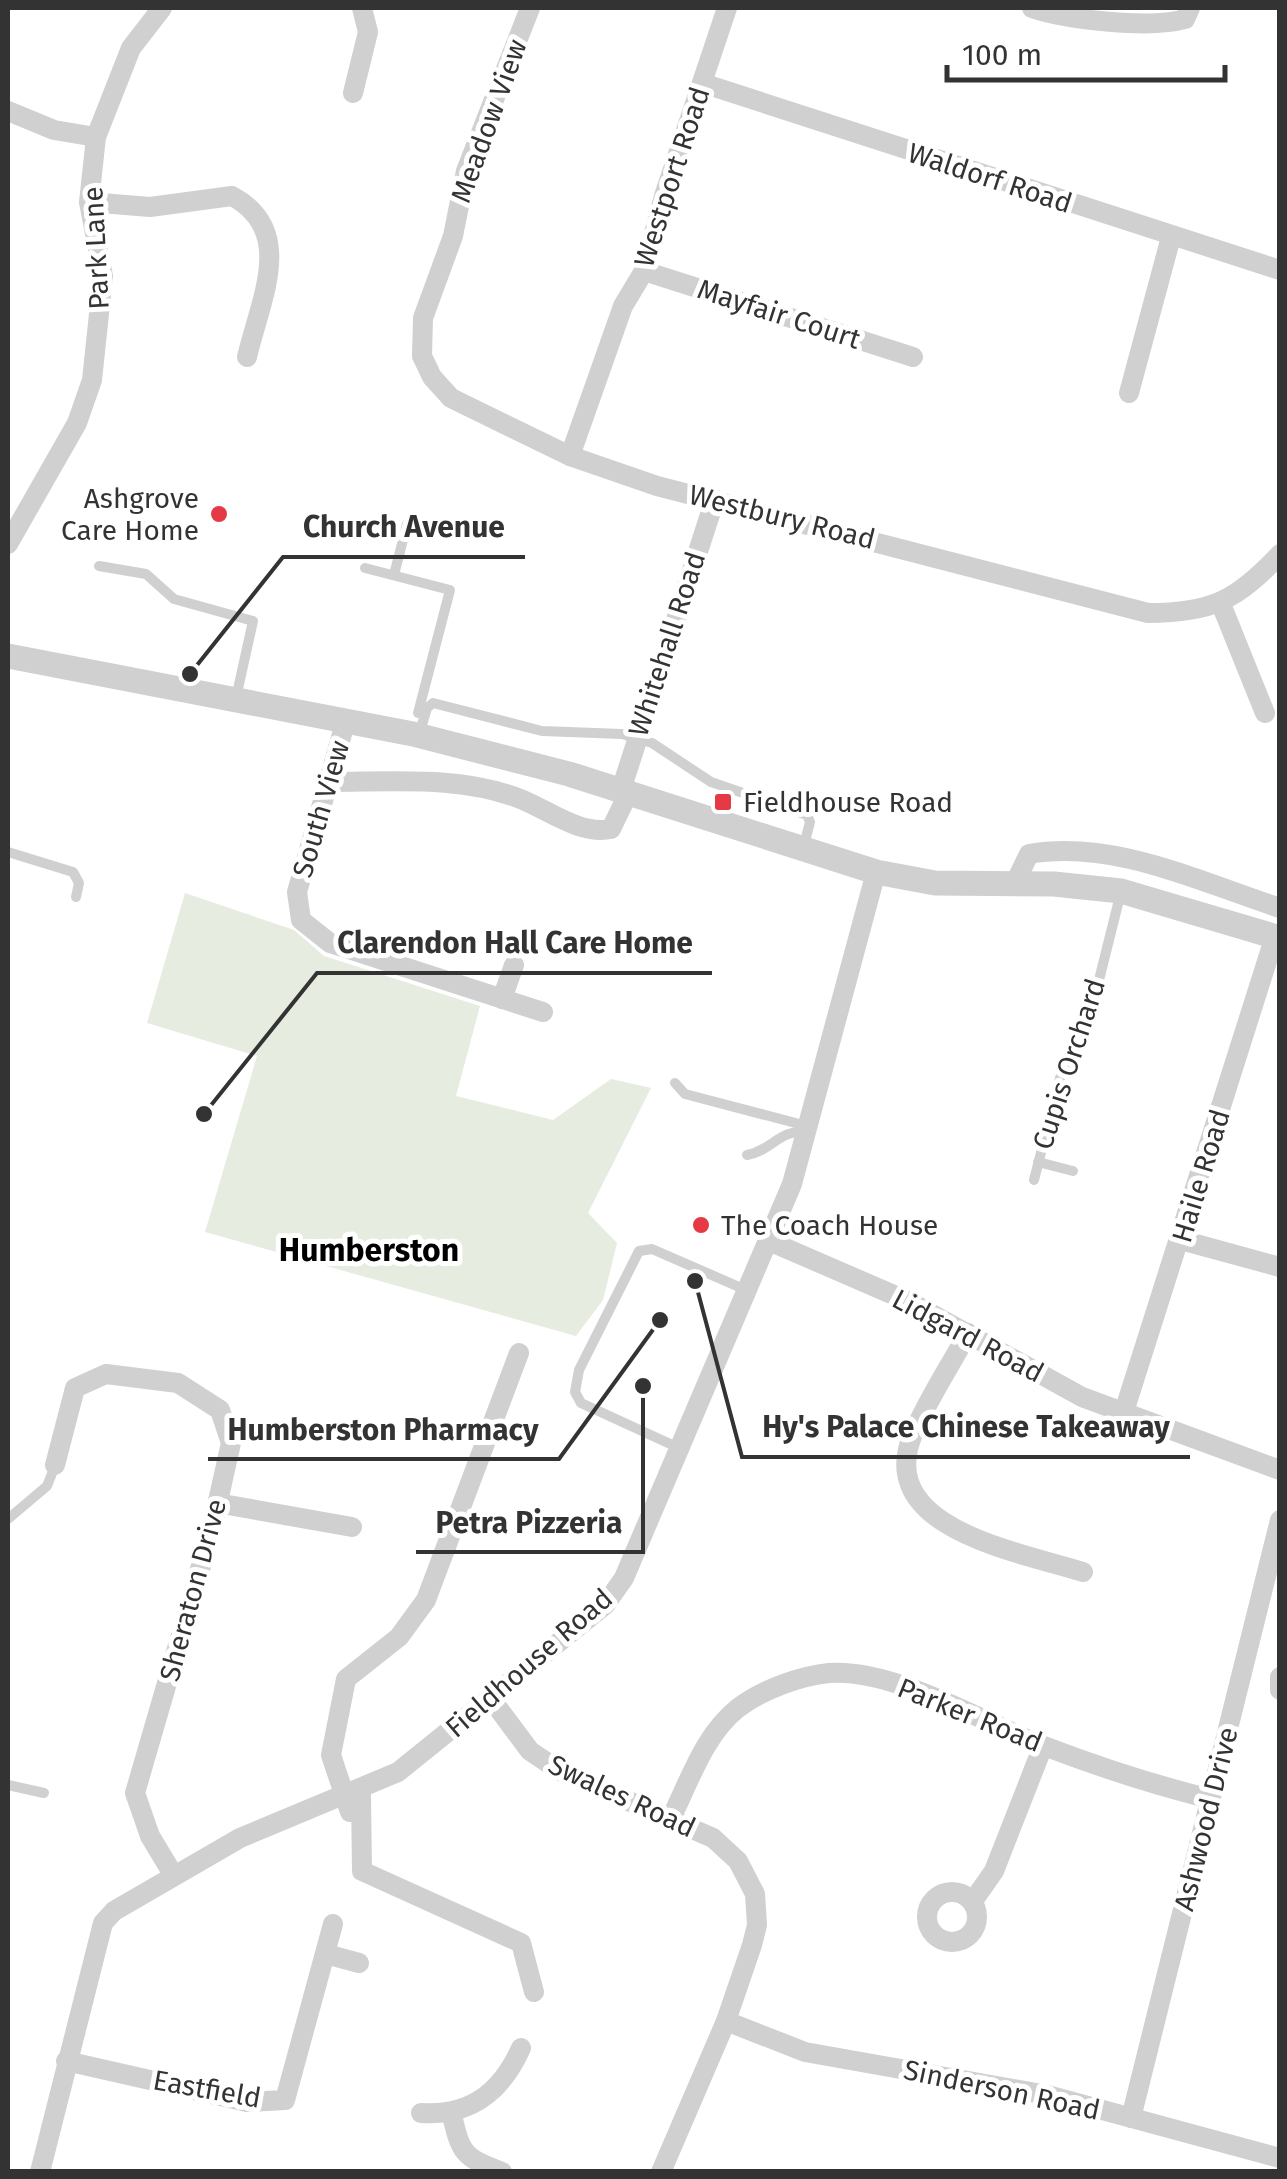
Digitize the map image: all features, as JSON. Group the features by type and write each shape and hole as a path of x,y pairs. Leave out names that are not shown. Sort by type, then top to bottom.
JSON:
{"street":[{"name":"Park Lane","path":"8,544 77,423 92,380 103,276 89,202 96,137 131,48 162,8"},
{"path":"353,93 368,32 362,8"},
{"name":"Meadow View","path":"453,236 466,171 530,8"},
{"name":"Westport Road","path":"570,456 623,306 644,270 727,8"},
{"path":"1032,8 1064,19 1132,20 1159,27 1186,19 1190,8"},
{"name":"Waldorf Road","path":"702,83 1280,270"},
{"path":"8,111 54,130 96,137"},
{"path":"89,202 150,207 232,196 260,216 269,235 270,267 247,356"},
{"name":"Westbury Road","path":"453,236 423,318 422,356 432,377 451,398 570,456 657,486 1148,613 1184,613 1221,604 1253,582 1280,554"},
{"path":"1129,393 1171,237"},
{"name":"Mayfair Court","path":"644,270 913,357"},
{"name":"Whitehall Road","path":"328,782 450,782 519,798 594,832 611,829 625,791 636,738 715,499"},
{"path":"1221,604 1265,713"},
{"path":"8,656 54,668 236,698 416,735 625,791 876,872 935,883 1121,891 1277,937"},
{"path":"8,675 54,668"},
{"name":"South View","path":"346,720 297,892 301,920 330,943 543,1012"},
{"path":"1014,885 1029,854 1085,851 1122,857 1280,908"},
{"name":"Fieldhouse Road","path":"40,2172 104,1924 128,1900 240,1838 351,1798 398,1772 605,1605 624,1578 792,1184 876,872"},
{"name":"Haile Road","path":"1123,1415 1277,937"},
{"path":"502,999 514,965"},
{"path":"1181,1240 1280,1267"},
{"name":"Lidgard Road","path":"769,1241 968,1333 1123,1415 1280,1470"},
{"path":"968,1333 912,1437 907,1480 927,1513 961,1533 1082,1572"},
{"path":"520,1353 426,1600 399,1638 346,1680 331,1756 351,1798 362,1871 521,1943 534,1992"},
{"name":"Sheraton Drive","path":"55,1465 74,1388 106,1374 178,1383 220,1410 231,1443 136,1793 150,1836 174,1876"},
{"path":"217,1503 352,1527"},
{"name":"Ashwood Drive","path":"1131,2118 1280,1520"},
{"name":"Parker Road","path":"671,1818 712,1735 739,1708 785,1684 831,1673 886,1681 1044,1746 1156,1786 1211,1799"},
{"path":"1280,1677 1280,1690"},
{"name":"Swales Road","path":"492,1700 530,1751 560,1771 713,1838 738,1861 755,1894 757,1924 726,2022 661,2172"},
{"path":"973,1901 994,1871 1044,1746"},
{"name":"Eastfield","path":"66,2062 247,2102 286,2100 334,1924"},
{"path":"326,1954 359,1963"},
{"name":"Sinderson Road","path":"726,2022 805,2052 1047,2095 1280,2158"},
{"path":"421,2114 452,2115 502,2082 521,2048"},
{"path":"452,2115 460,2148 470,2160 502,2172"}],"lane":[{"path":"394,575 407,524"},
{"path":"99,566 146,574 174,598 253,621 236,698"},
{"path":"365,568 450,590 416,735"},
{"path":"416,735 426,708 432,703 542,731 636,738 652,743 711,782 807,816 810,822 802,850"},
{"path":"8,852 73,872 79,883 76,897"},
{"name":"Cupis Orchard","path":"1034,1180 1060,1078 1087,1028 1121,891"},
{"path":"675,1083 684,1094 806,1129"},
{"path":"747,1156 760,1153 784,1133 806,1129"},
{"path":"1038,1162 1074,1171"},
{"path":"680,1449 580,1402 575,1392 578,1370 639,1252 652,1248 748,1291"},
{"path":"8,1519 47,1486 55,1465"},
{"path":"8,1784 44,1793"}],"shaded area":[{"path":"185,893 294,930 324,956 480,1006 456,1096 553,1120 611,1079 651,1088 588,1213 617,1243 603,1300 576,1336 205,1232 257,1056 147,1023"}],"place":[{"name":"Ashgrove Care Home","path":"219,514"},
{"name":"Church Avenue","path":"190,674"},
{"name":"Fieldhouse Road","path":"723,802"},
{"name":"Clarendon Hall Care Home","path":"204,1114"},
{"name":"The Coach House","path":"701,1225"},
{"name":"Hy's Palace Chinese Takeaway","path":"695,1281"},
{"name":"Humberston Pharmacy","path":"660,1320"},
{"name":"Petra Pizzeria","path":"643,1386"}],"district":[{"name":"Humberston","path":"369,1250"}]}
